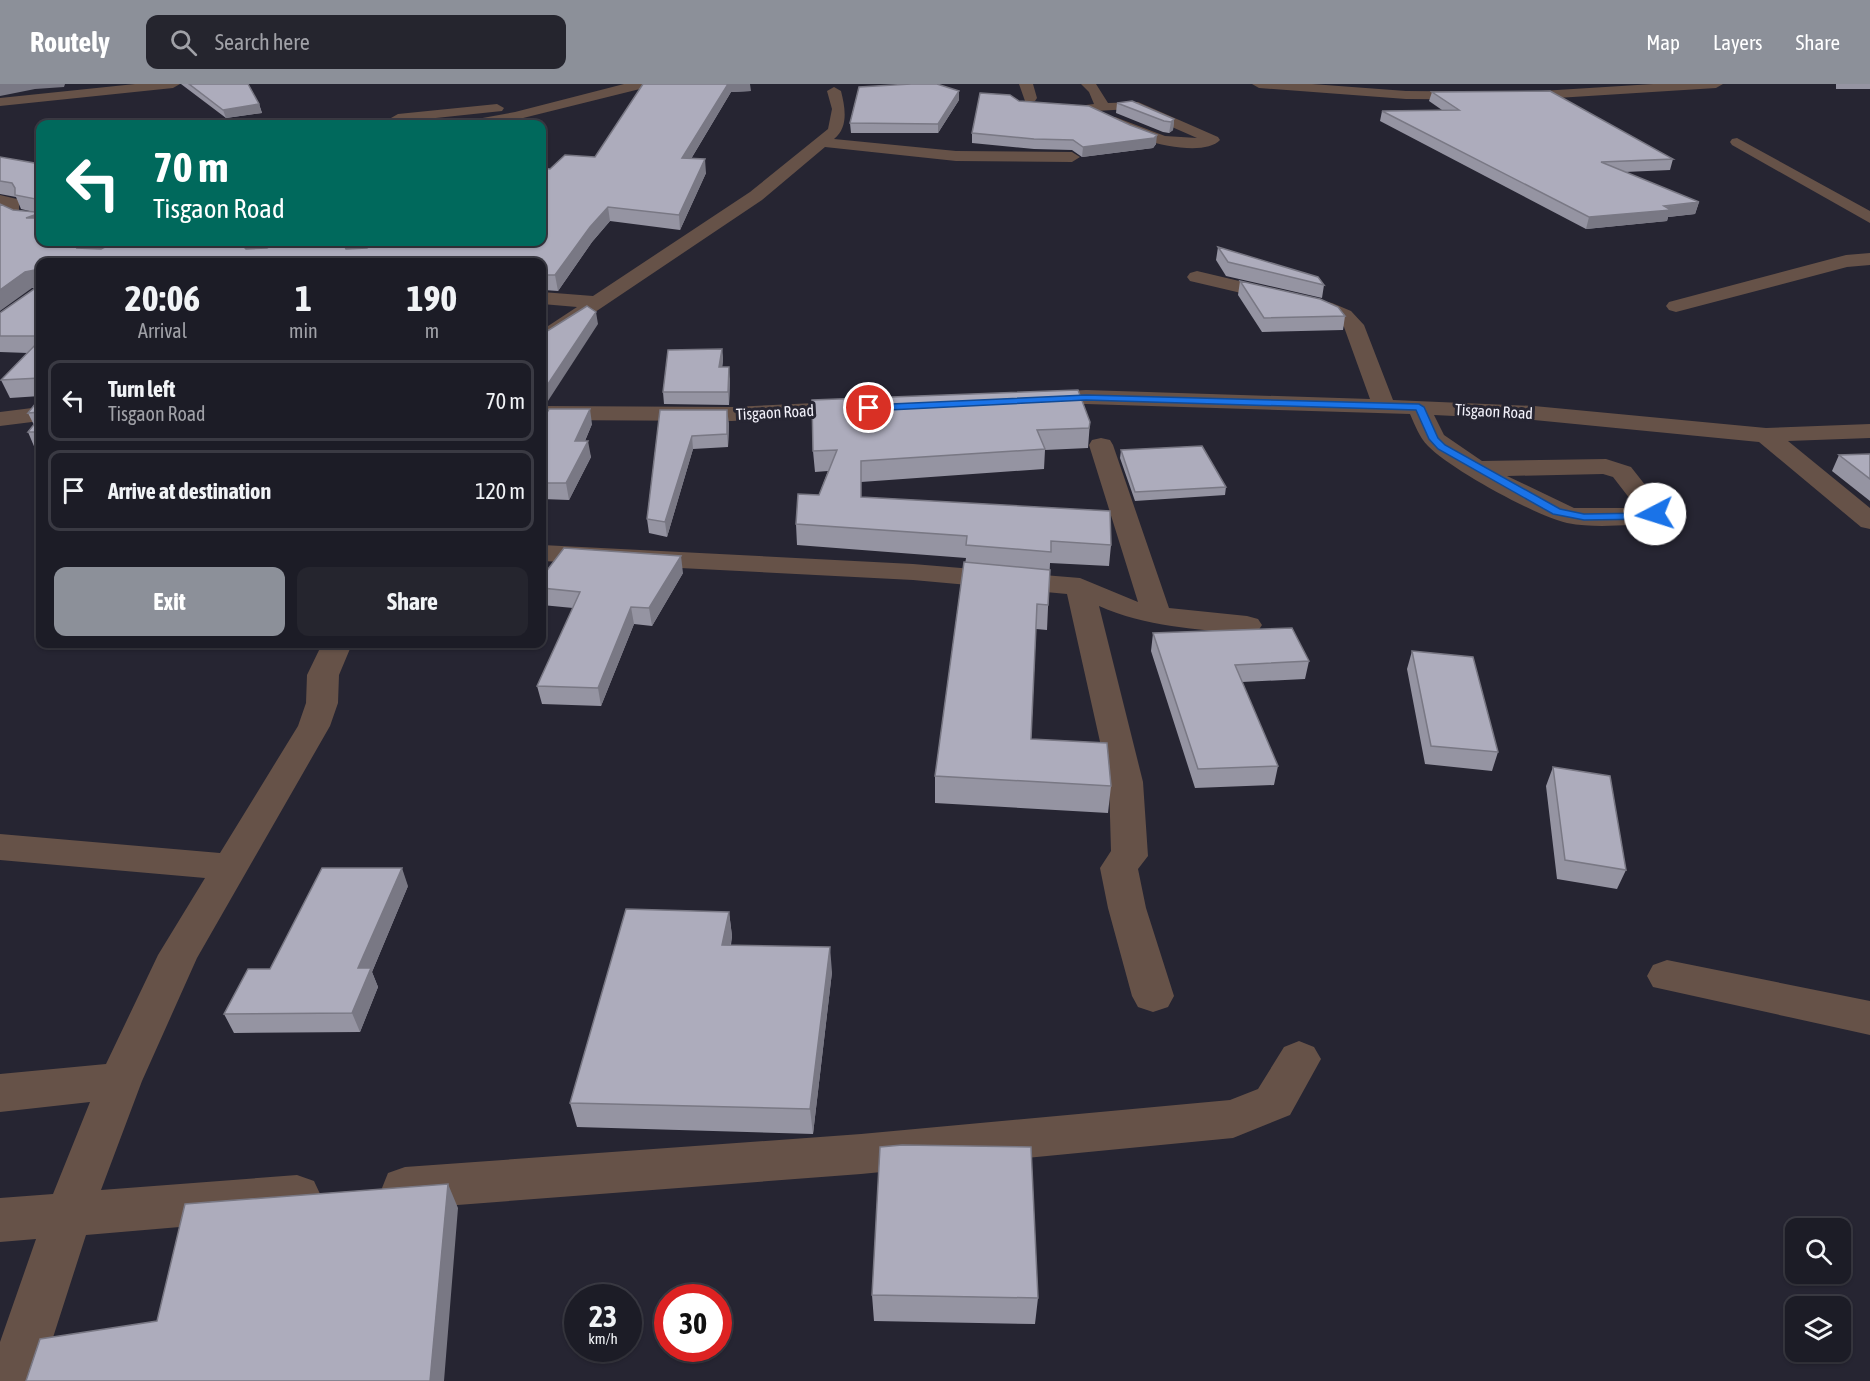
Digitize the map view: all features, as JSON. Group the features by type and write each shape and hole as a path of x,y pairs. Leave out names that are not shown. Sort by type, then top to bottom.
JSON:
{"street":[{"path":"69,94 114,84"},
{"path":"0,102 173,84"},
{"path":"588,84 602,93"},
{"path":"492,120 534,112 572,100 643,84"},
{"path":"1026,84 1029,102"},
{"path":"1088,84 1095,90 1098,109"},
{"path":"1259,84 1424,96 1525,96 1716,84"},
{"path":"546,330 596,302 756,196 822,142 835,131 839,109 835,89"},
{"path":"390,100 399,120"},
{"path":"407,120 572,100"},
{"path":"1071,108 1098,109 1133,105 1213,140 1198,142 1155,140 1098,109"},
{"path":"822,142 956,156 1072,157"},
{"path":"1737,142 1870,219"},
{"path":"3,211 21,218 36,220"},
{"path":"1676,306 1846,261 1870,259"},
{"path":"1197,277 1325,307 1344,315 1354,325 1384,406"},
{"path":"546,320 550,299 596,302"},
{"path":"1086,397 1157,616"},
{"name":"Tisgaon Road","path":"1017,401 1086,397 1419,407 1534,413 1766,435 1870,431"},
{"name":"Tisgaon Road","path":"546,413 732,414 880,407"},
{"path":"1419,407 1434,439 1441,447 1477,469 1567,515 1584,517 1651,516 1655,514 1622,472 1615,468 1606,466 1477,469"},
{"path":"0,419 36,414"},
{"path":"1766,435 1870,521"},
{"path":"546,553 913,572 1080,587 1131,610 1157,616 1247,626"},
{"path":"1080,587 1126,782 1130,856 1122,862 1119,868 1126,908 1153,996"},
{"path":"13,1381 69,1213 120,1081 178,955 314,726 322,703 323,675 335,648"},
{"path":"0,847 230,867"},
{"path":"1667,976 1870,1018"},
{"path":"0,1220 861,1154 1233,1119 1274,1102 1299,1059"},
{"path":"0,1093 120,1081"}],"building":[{"path":"189,84 248,84 259,104 223,110"},
{"path":"643,84 728,84 682,158 705,159 679,215 608,207 590,227 555,275 546,275 546,258 36,258 36,336 0,336 0,313 34,289 35,270 25,272 0,290 0,204 13,210 35,212 36,199 36,214 26,218 36,218 36,246 78,246 77,248 101,249 107,246 245,246 246,249 270,246 344,246 346,249 370,246 546,246 546,168 550,169 565,155 595,157"},
{"path":"937,84 959,91 938,124 850,123 859,87"},
{"path":"1550,91 1673,159 1601,162 1699,202 1664,206 1671,210 1589,217 1382,111 1459,110 1432,92"},
{"path":"980,93 1010,95 1019,101 1089,106 1157,135 1154,138 1083,147 1073,140 972,133"},
{"path":"1132,101 1174,119 1171,122 1164,121 1117,103"},
{"path":"0,157 36,163 36,199 15,195 12,183 0,181"},
{"path":"1218,247 1318,277 1324,285 1228,262"},
{"path":"1240,281 1320,299 1338,307 1345,316 1264,318"},
{"path":"587,306 596,312 546,387 546,332"},
{"path":"36,344 36,378 1,380"},
{"path":"722,349 719,367 729,367 728,392 663,392 668,350"},
{"path":"1078,390 1090,422 1089,428 1037,430 1045,449 861,461 861,497 1110,511 1111,545 1051,541 1051,552 966,545 967,536 796,524 798,494 819,495 837,450 813,451 812,400"},
{"path":"36,403 36,412 28,413"},
{"path":"549,409 590,409 575,441 588,441 566,483 546,483 546,414"},
{"path":"660,410 727,410 727,434 692,436 665,522 647,519"},
{"path":"36,422 36,432 28,432"},
{"path":"1202,446 1226,487 1135,492 1121,450"},
{"path":"1870,454 1870,479 1839,455"},
{"path":"564,548 681,556 649,608 631,607 598,688 537,686 580,592 546,588 546,572"},
{"path":"964,562 1050,570 1048,605 1037,604 1031,739 1107,743 1111,786 935,776"},
{"path":"1292,628 1309,661 1235,665 1278,766 1198,769 1153,633"},
{"path":"1412,651 1473,657 1498,752 1431,746"},
{"path":"1553,767 1610,776 1626,870 1565,860"},
{"path":"322,868 402,868 358,968 371,968 352,1013 224,1014 248,969 270,969"},
{"path":"626,909 729,912 722,945 830,947 810,1109 570,1103"},
{"path":"902,1145 1031,1147 1038,1298 872,1295 880,1147"},
{"path":"448,1184 430,1381 26,1381 40,1339 157,1321 185,1204"}],"route":[{"path":"869,408 1086,397 1419,407 1434,439 1441,447 1557,512 1584,517 1651,516 1655,514"}]}
